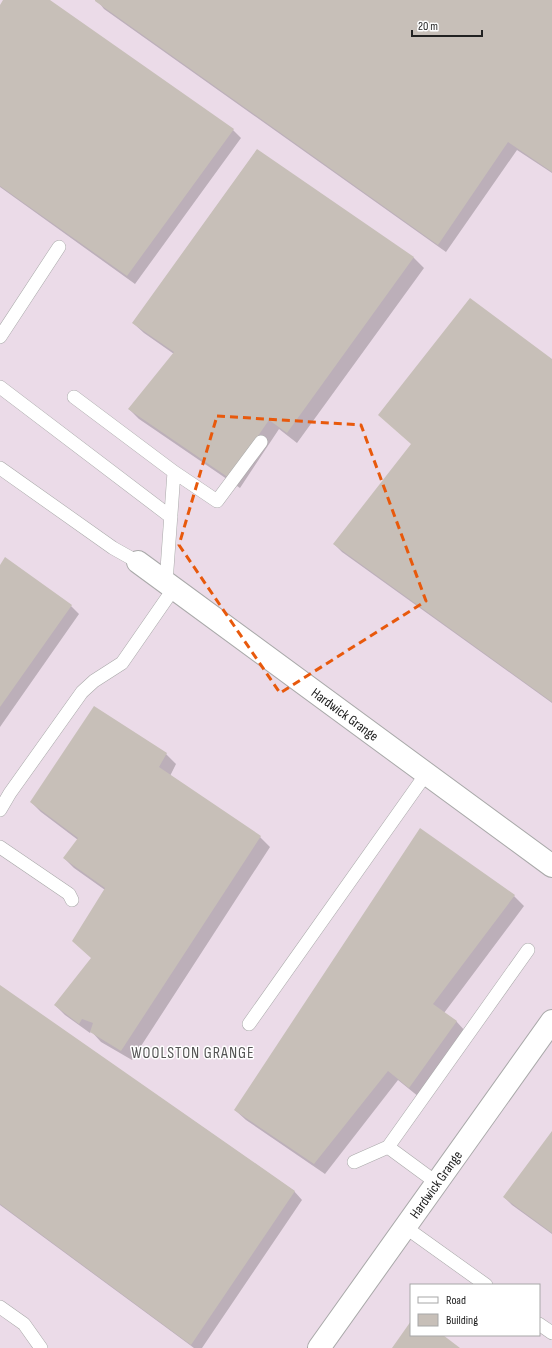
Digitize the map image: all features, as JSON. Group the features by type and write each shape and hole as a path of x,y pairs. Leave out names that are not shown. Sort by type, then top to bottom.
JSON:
{"street":[{"name":"Hardwick Grange","path":"138,562 552,866"},
{"name":"Hardwick Grange","path":"319,1348 550,1027"}],"lane":[{"path":"0,337 59,247"},
{"path":"0,387 171,517"},
{"path":"74,397 174,472 217,501 261,442"},
{"path":"0,468 101,540 138,562"},
{"path":"0,810 10,793 82,692 94,681 122,663 170,585 171,517 174,472"},
{"path":"249,1024 426,774"},
{"path":"0,846 69,894 72,900"},
{"path":"354,1162 388,1147 528,950"},
{"path":"388,1147 437,1183"},
{"path":"405,1227 485,1284"},
{"path":"0,1307 24,1324 41,1348"},
{"path":"540,1325 552,1333"}],"highlighted area":[{"path":"217,416 361,425 426,601 280,693 179,545"}],"shaded area":[{"path":"0,0 552,0 552,1348 0,1348"}],"building":[{"path":"3,0 50,0 234,129 127,276 0,186 0,5"},
{"path":"95,0 552,0 552,172 508,142 438,245"},
{"path":"257,149 414,257 287,433 269,420 229,478 128,409 174,352 132,323"},
{"path":"470,298 552,359 552,702 333,544 411,444 378,415"},
{"path":"5,557 72,605 0,707 0,565"},
{"path":"94,706 167,753 159,767 261,836 121,1051 90,1032 93,1023 82,1019 79,1024 54,1005 91,958 72,941 105,888 63,858 78,838 30,802"},
{"path":"420,828 515,895 433,1004 457,1021 409,1088 388,1071 314,1164 234,1110"},
{"path":"0,985 295,1191 191,1345 0,1204"},
{"path":"552,1131 552,1233 503,1197"},
{"path":"410,1322 410,1336 444,1336 460,1348 392,1348"}],"district":[{"name":"WOOLSTON GRANGE","path":"193,1053"}]}
